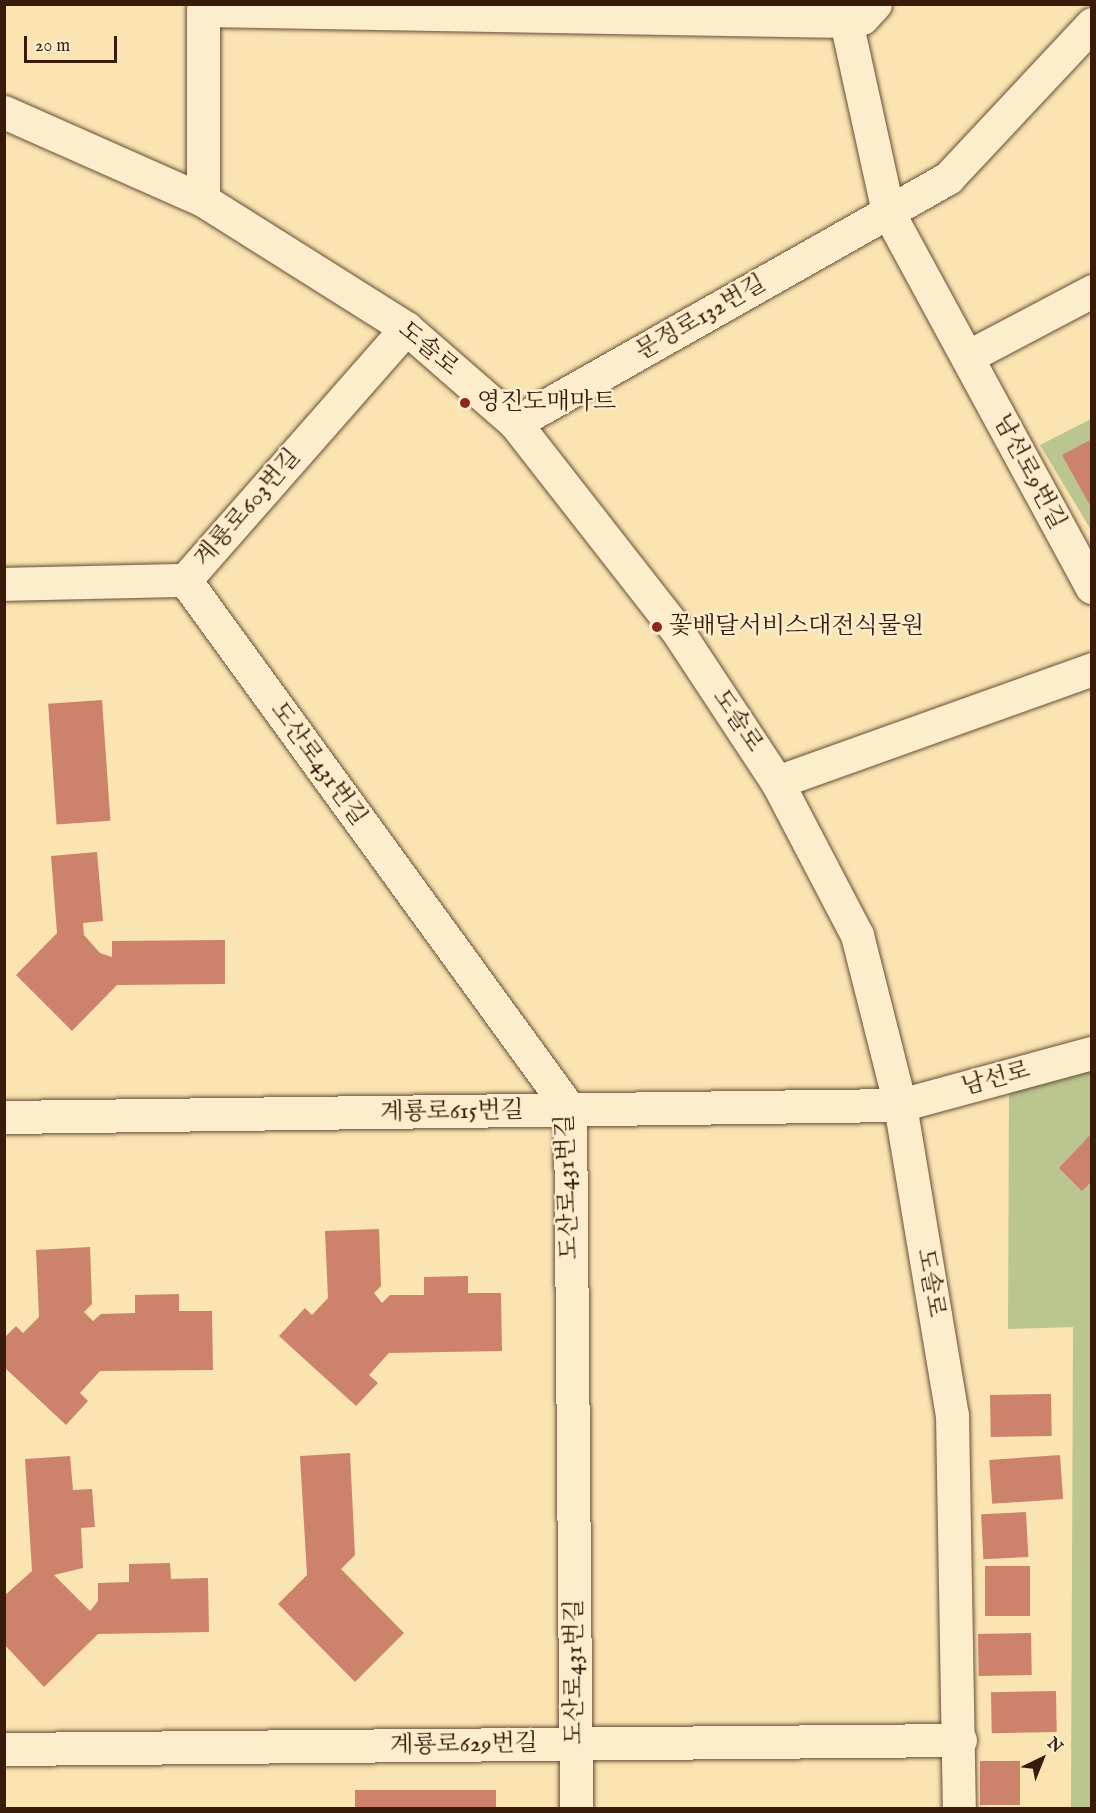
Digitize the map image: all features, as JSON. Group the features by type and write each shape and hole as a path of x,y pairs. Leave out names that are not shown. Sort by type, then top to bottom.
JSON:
{"street":[{"path":"203,200 203,10 750,12 846,21 862,18 875,4"},
{"path":"846,21 888,212"},
{"name":"문정로132번길","path":"515,423 948,178 1092,24"},
{"name":"도솔로","path":"4,112 203,200 406,328 515,423 676,629 777,782 857,935 900,1105 952,1415 960,1740 959,1809"},
{"name":"남선로9번길","path":"888,212 1092,587"},
{"path":"967,357 1091,291"},
{"name":"계룡로603번길","path":"4,584 185,580 406,328"},
{"name":"도산로431번길","path":"185,580 570,1110 576,1809"},
{"path":"777,782 1092,669"},
{"name":"남선로","path":"900,1105 1092,1053"},
{"name":"계룡로615번길","path":"4,1118 900,1105"},
{"name":"계룡로629번길","path":"4,1749 960,1740"}],"green space":[{"path":"1091,419 1091,530 1040,445"},
{"path":"1091,1068 1091,1808 1071,1808 1073,1327 1008,1329 1009,1093"}],"building":[{"path":"1092,439 1092,509 1062,455"},
{"path":"102,700 110,821 57,824 48,704"},
{"path":"97,852 103,921 83,923 84,935 100,953 112,957 112,941 225,940 225,984 117,985 72,1031 16,975 57,933 51,856"},
{"path":"1092,1133 1092,1181 1082,1191 1059,1168"},
{"path":"379,1229 381,1286 374,1293 382,1303 390,1295 424,1295 424,1277 468,1276 468,1293 501,1293 502,1351 389,1353 369,1375 378,1383 356,1406 279,1336 305,1308 312,1315 328,1298 325,1231"},
{"path":"90,1247 92,1304 84,1312 93,1321 101,1314 135,1313 135,1295 179,1294 179,1311 212,1311 213,1370 100,1371 80,1393 88,1401 66,1425 4,1367 4,1338 16,1326 23,1333 39,1317 36,1250"},
{"path":"1051,1394 1052,1436 991,1437 990,1395"},
{"path":"350,1453 355,1555 341,1569 404,1633 355,1682 278,1604 307,1575 300,1456"},
{"path":"1060,1455 1063,1499 992,1504 989,1460"},
{"path":"70,1456 73,1490 92,1489 95,1527 81,1528 83,1568 54,1575 90,1611 98,1601 98,1583 129,1582 129,1564 170,1563 171,1579 208,1578 209,1632 98,1634 44,1687 4,1644 4,1596 32,1571 25,1459"},
{"path":"1026,1512 1028,1557 983,1559 981,1514"},
{"path":"985,1566 1030,1566 1030,1616 985,1616"},
{"path":"1031,1633 1032,1675 979,1676 978,1634"},
{"path":"1056,1691 1057,1732 992,1733 991,1692"},
{"path":"980,1761 1020,1761 1020,1805 980,1805"},
{"path":"355,1790 496,1790 496,1808 355,1808"}],"place":[{"name":"영진도매마트","path":"465,403"},
{"name":"꽃배달서비스대전식물원","path":"657,627"}]}
